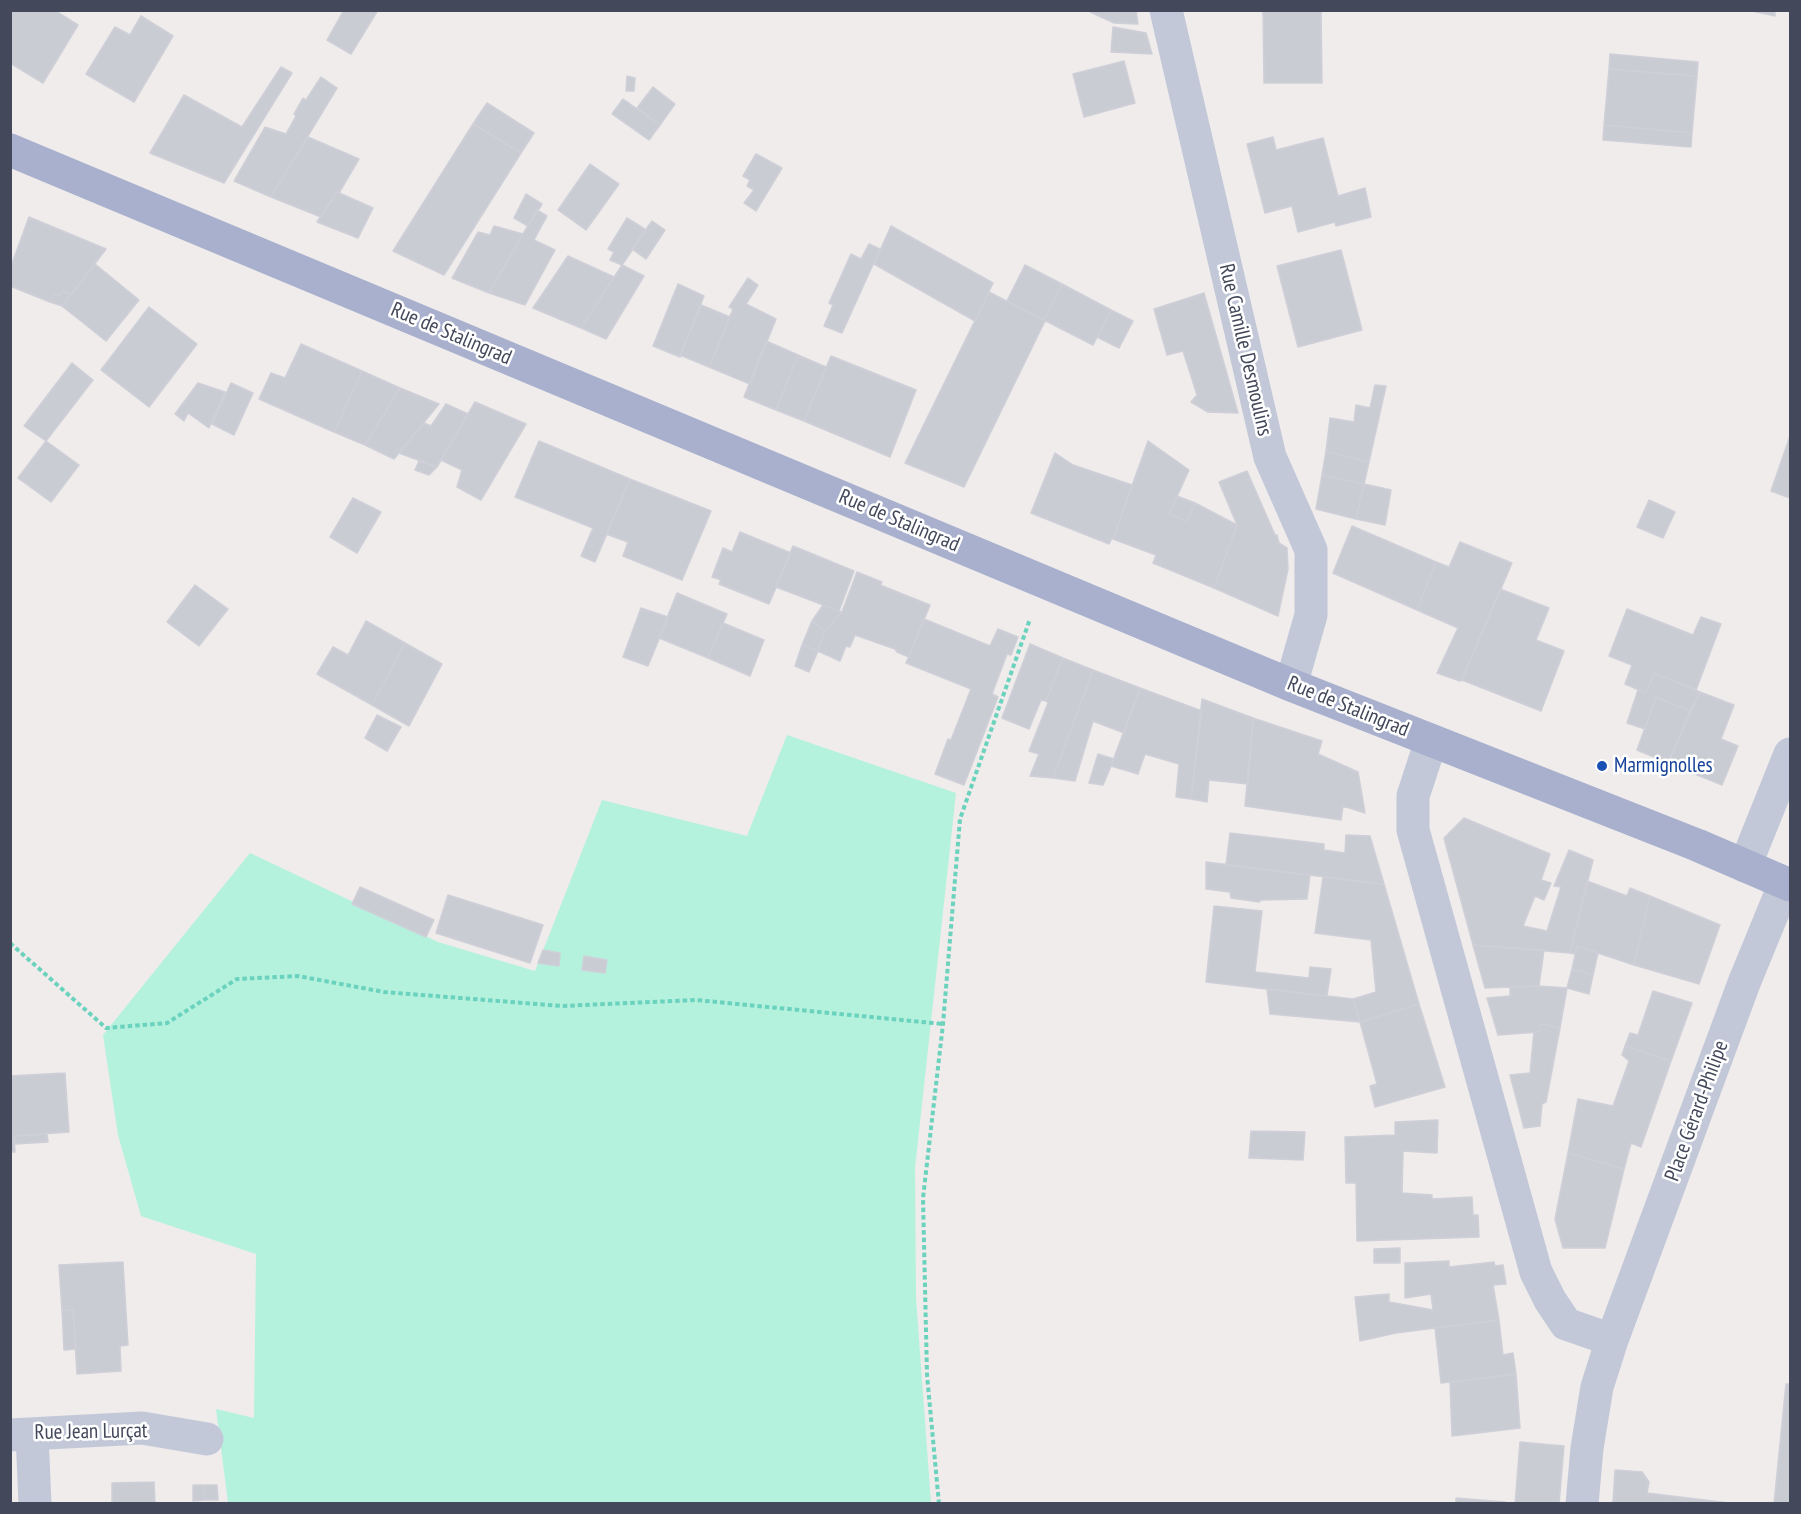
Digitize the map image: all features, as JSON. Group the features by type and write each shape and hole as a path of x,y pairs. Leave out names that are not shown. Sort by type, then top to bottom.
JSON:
{"main road":[{"name":"Rue de Stalingrad","path":"10,150 1291,685 1697,845 1788,884"}],"street":[{"name":"Rue Camille Desmoulins","path":"1166,10 1270,457 1311,550 1311,615 1291,685"},
{"path":"1431,741 1413,796 1413,830 1536,1272 1550,1300 1566,1324 1611,1340"},
{"path":"1745,866 1791,754"},
{"name":"Place Gérard-Philipe","path":"1582,1503 1587,1448 1594,1407 1611,1340 1744,982 1788,884"},
{"name":"Rue Jean Lurçat","path":"21,1434 142,1428 207,1439"},
{"path":"21,1434 35,1503"}],"path":[{"path":"939,1503 927,1375 923,1198 944,1024 960,819 1043,582"},
{"path":"10,943 106,1028 167,1023 237,979 298,976 384,992 562,1006 696,1000 944,1024"}],"green space":[{"path":"787,735 956,793 915,1168 916,1298 931,1503 228,1503 216,1409 254,1418 256,1254 141,1216 118,1135 103,1035 250,853 438,942 535,971 602,800 747,836"}],"building":[{"path":"10,10 54,10 78,25 43,83 10,63"},
{"path":"344,10 378,10 351,54 327,40"},
{"path":"1086,10 1136,10 1138,24 1114,23"},
{"path":"1263,10 1321,10 1322,83 1264,83"},
{"path":"1748,10 1775,10 1775,16"},
{"path":"141,16 173,36 134,102 86,74 115,27 130,35"},
{"path":"1113,27 1146,33 1152,54 1111,52"},
{"path":"1610,54 1698,62 1697,76 1609,69"},
{"path":"1124,61 1135,103 1084,117 1073,74"},
{"path":"281,67 292,73 224,183 150,153 184,95 242,127"},
{"path":"1609,69 1697,76 1692,133 1604,125"},
{"path":"627,76 635,78 634,91 626,91"},
{"path":"321,77 337,88 271,197 234,181 265,127 286,134 303,98 306,100"},
{"path":"653,87 675,104 660,125 637,108"},
{"path":"623,99 660,125 649,140 612,114"},
{"path":"487,103 534,133 521,153 473,124"},
{"path":"473,124 521,153 444,275 393,251"},
{"path":"1604,125 1692,133 1691,147 1603,140"},
{"path":"308,137 359,159 339,193 337,192 321,217 271,197"},
{"path":"1273,137 1276,150 1323,138 1338,196 1365,188 1371,217 1336,226 1335,222 1298,232 1292,206 1265,213 1247,144"},
{"path":"756,154 782,168 756,211 744,203 754,190 747,186 750,180 743,176"},
{"path":"590,164 619,184 586,230 558,210"},
{"path":"337,192 373,208 358,238 317,222"},
{"path":"526,194 542,204 528,226 514,218"},
{"path":"537,210 547,216 534,240 555,250 525,305 489,293"},
{"path":"29,217 106,249 71,295 63,291 60,295 54,293 50,302 10,286 10,269"},
{"path":"627,218 646,230 622,265 610,260 614,252 608,249"},
{"path":"652,221 665,230 646,259 632,249"},
{"path":"494,226 523,234 489,293 452,278 478,232 490,235"},
{"path":"891,226 993,283 975,321 874,264"},
{"path":"869,244 880,249 842,333 824,326 833,305 829,303 851,254 861,259"},
{"path":"1341,250 1362,330 1298,347 1277,266"},
{"path":"568,256 614,277 581,328 533,308"},
{"path":"95,264 139,300 106,341 62,306"},
{"path":"622,265 644,276 606,339 581,328"},
{"path":"1025,265 1062,284 1044,320 1007,301"},
{"path":"748,278 758,285 746,304 776,319 750,384 709,367 733,309 729,307"},
{"path":"678,284 704,296 680,357 653,346"},
{"path":"1062,284 1111,310 1093,345 1044,320"},
{"path":"63,291 71,295 62,306 50,302 54,293 60,295"},
{"path":"989,292 1045,321 964,487 905,463"},
{"path":"1204,293 1238,413 1208,412 1191,402 1197,395 1183,351 1167,355 1154,309"},
{"path":"701,305 730,317 709,367 680,355"},
{"path":"149,307 197,344 149,407 101,370"},
{"path":"1111,310 1133,321 1119,348 1097,337"},
{"path":"766,341 798,355 776,410 744,397"},
{"path":"301,344 362,371 334,432 259,399 271,373 285,378"},
{"path":"798,355 826,367 804,421 776,410"},
{"path":"831,356 916,390 890,457 804,421"},
{"path":"72,363 93,380 46,441 24,426"},
{"path":"362,371 400,388 365,445 334,432"},
{"path":"198,383 225,392 209,428 188,413 184,421 175,414"},
{"path":"231,383 253,393 234,435 212,424"},
{"path":"1375,385 1386,386 1369,462 1326,451 1330,418 1354,422 1356,405 1370,408"},
{"path":"400,388 439,404 394,459 365,445"},
{"path":"475,402 526,424 481,500 457,487 462,470 441,460"},
{"path":"446,404 468,414 437,467 399,453 424,423 431,426"},
{"path":"1790,436 1790,498 1771,491"},
{"path":"46,441 79,465 51,502 18,478"},
{"path":"539,441 630,479 595,562 581,556 593,528 515,497"},
{"path":"1148,441 1189,470 1169,514 1187,521 1195,503 1237,525 1214,588 1153,563 1156,555 1113,539"},
{"path":"1326,451 1369,462 1364,484 1322,475"},
{"path":"1055,453 1073,465 1132,485 1113,539 1109,544 1031,513"},
{"path":"419,461 437,467 429,475 415,470"},
{"path":"1247,471 1279,543 1287,548 1288,569 1278,616 1214,588 1237,525 1219,482"},
{"path":"1322,475 1364,484 1356,519 1316,509"},
{"path":"630,479 711,511 682,580 623,556 628,542 606,534"},
{"path":"1364,484 1391,490 1385,525 1356,519"},
{"path":"1177,496 1195,503 1187,521 1169,514"},
{"path":"353,498 381,512 357,553 330,537"},
{"path":"1649,500 1675,512 1663,538 1637,527"},
{"path":"1352,526 1436,562 1417,610 1333,573"},
{"path":"740,532 791,553 769,604 719,584 721,580 712,577 723,548 732,552"},
{"path":"1460,542 1512,563 1460,681 1437,673 1458,628 1417,610 1436,562 1449,567"},
{"path":"793,546 854,571 839,611 776,587"},
{"path":"857,572 882,582 880,585 930,605 909,657 895,649 855,635 850,647 846,646 840,661 818,651 825,631 842,612"},
{"path":"195,585 228,609 199,646 167,622"},
{"path":"1500,589 1549,608 1536,640 1564,651 1541,711 1462,680"},
{"path":"677,593 727,614 708,658 659,638"},
{"path":"823,605 842,612 825,631 812,621"},
{"path":"641,608 668,617 648,666 623,657"},
{"path":"1627,609 1693,635 1701,617 1721,624 1696,690 1654,673 1646,693 1625,684 1632,665 1609,656"},
{"path":"924,619 990,646 998,629 1018,637 1011,655 1007,654 992,694 998,697 964,785 935,774 971,689 906,663"},
{"path":"366,621 405,643 372,705 317,674 333,647 348,655"},
{"path":"812,621 825,631 818,651 802,645"},
{"path":"723,623 764,640 750,676 708,658"},
{"path":"405,643 442,664 409,726 372,705"},
{"path":"1030,644 1063,658 1046,701 1041,700 1029,729 1002,718"},
{"path":"802,645 818,651 809,672 795,666"},
{"path":"1063,658 1093,670 1053,778 1030,776 1039,754 1029,751"},
{"path":"1093,670 1140,688 1124,733 1093,721 1075,781 1053,778"},
{"path":"1654,673 1700,692 1690,711 1656,697 1645,729 1627,723 1638,690 1646,693"},
{"path":"1140,688 1202,711 1191,799 1176,797 1179,764 1145,754 1138,774 1111,766"},
{"path":"1700,692 1734,705 1721,739 1738,746 1722,785 1668,763"},
{"path":"1656,697 1690,711 1668,763 1637,750"},
{"path":"1202,699 1253,718 1248,784 1209,780 1207,802 1191,799"},
{"path":"377,715 401,727 387,751 365,738"},
{"path":"1253,718 1322,741 1318,754 1358,772 1365,813 1343,806 1341,820 1245,806"},
{"path":"1098,754 1114,759 1103,785 1089,783"},
{"path":"1464,818 1550,854 1541,880 1551,883 1544,900 1535,896 1523,926 1547,931 1561,887 1554,886 1569,850 1593,860 1570,953 1473,945 1444,838"},
{"path":"1230,833 1324,844 1324,850 1345,853 1346,835 1370,836 1384,884 1226,865"},
{"path":"1206,862 1310,875 1307,899 1261,900 1259,902 1231,898 1230,892 1206,889"},
{"path":"1323,877 1384,884 1419,1004 1360,1022 1353,999 1376,992 1371,940 1315,933"},
{"path":"1587,881 1627,896 1630,888 1650,896 1634,965 1577,946 1575,954 1570,953"},
{"path":"360,887 434,920 426,937 352,904"},
{"path":"448,895 543,925 530,963 436,933"},
{"path":"1650,896 1720,925 1699,984 1634,965"},
{"path":"1214,906 1262,911 1255,972 1309,978 1310,967 1331,969 1327,996 1206,982"},
{"path":"1473,945 1544,950 1539,986 1485,988"},
{"path":"1577,946 1598,953 1593,975 1572,969"},
{"path":"543,950 560,953 559,966 538,963"},
{"path":"584,956 607,960 605,973 582,970"},
{"path":"1572,969 1593,975 1589,994 1567,988"},
{"path":"1510,987 1567,988 1560,1028 1541,1024 1539,1032 1498,1035 1487,998 1510,996"},
{"path":"1267,989 1353,999 1360,1022 1270,1014"},
{"path":"1653,991 1692,1003 1671,1061 1625,1046 1630,1033 1638,1035"},
{"path":"1419,1004 1445,1087 1375,1107 1370,1086 1377,1084 1360,1022"},
{"path":"1541,1024 1560,1028 1546,1102 1542,1104 1540,1126 1524,1128 1510,1075 1530,1073 1534,1032 1539,1032"},
{"path":"1625,1046 1671,1061 1641,1147 1631,1143 1624,1169 1568,1153 1578,1099 1613,1106 1629,1061 1622,1055"},
{"path":"65,1073 69,1132 14,1136 15,1152 10,1152 10,1076"},
{"path":"1438,1120 1437,1153 1403,1151 1402,1193 1432,1195 1432,1199 1472,1197 1473,1215 1478,1215 1479,1237 1357,1241 1356,1183 1346,1183 1345,1137 1395,1135 1395,1122"},
{"path":"1251,1131 1305,1132 1303,1160 1249,1158"},
{"path":"47,1134 48,1142 15,1144 14,1136"},
{"path":"1568,1153 1624,1169 1605,1248 1563,1248 1555,1219"},
{"path":"1400,1248 1400,1263 1374,1263 1374,1249"},
{"path":"1449,1261 1449,1267 1494,1262 1495,1266 1503,1265 1506,1284 1493,1285 1499,1320 1396,1333 1360,1341 1355,1297 1389,1294 1389,1302 1433,1310 1431,1294 1405,1298 1405,1263"},
{"path":"123,1262 128,1345 120,1346 121,1371 77,1374 73,1310 62,1311 59,1265"},
{"path":"73,1310 76,1349 64,1350 62,1311"},
{"path":"1499,1320 1503,1355 1513,1353 1516,1374 1441,1383 1435,1328"},
{"path":"1516,1374 1520,1428 1452,1436 1450,1382"},
{"path":"1786,1384 1790,1384 1790,1504 1774,1504"},
{"path":"1520,1442 1564,1446 1559,1504 1515,1504"},
{"path":"1615,1470 1642,1472 1649,1482 1647,1493 1737,1504 1614,1504"},
{"path":"154,1482 155,1503 160,1504 103,1504 112,1503 112,1483"},
{"path":"193,1485 204,1485 205,1500 193,1501"},
{"path":"204,1485 217,1485 218,1500 205,1500"},
{"path":"1456,1498 1505,1502 1505,1504 1456,1504"}],"place":[{"name":"Marmignolles","path":"1602,766"}]}
